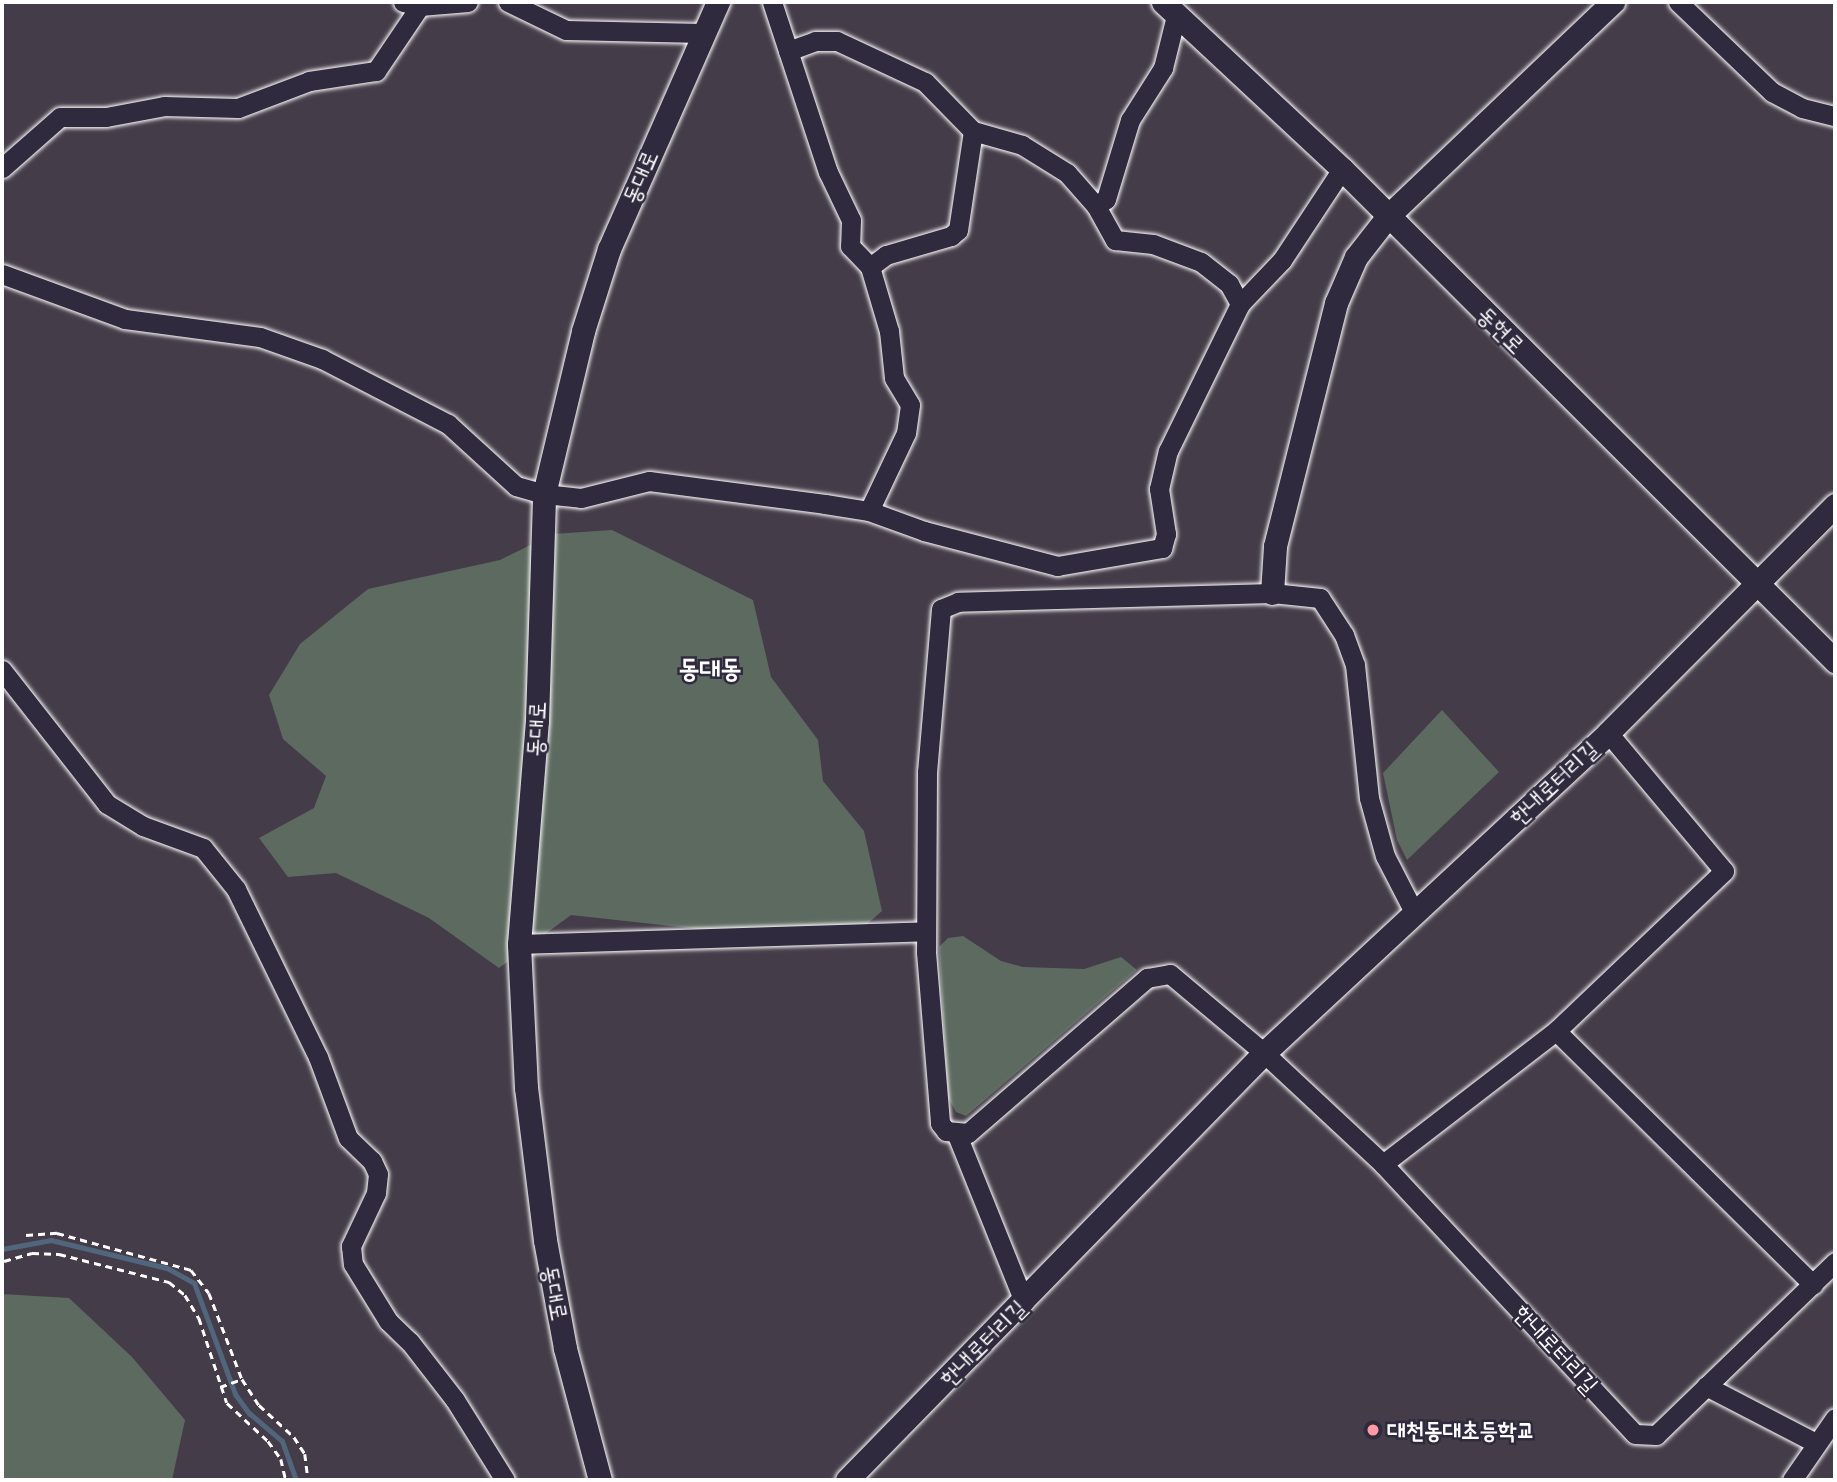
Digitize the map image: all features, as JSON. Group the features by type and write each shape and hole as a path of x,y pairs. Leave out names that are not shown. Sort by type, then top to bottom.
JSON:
{"street":[{"path":"2,168 60,117 106,117 164,106 238,108 309,81 376,71 411,4 468,2"},
{"path":"508,2 566,30 702,33"},
{"name":"동대로","path":"600,1480 565,1348 544,1240 526,1088 519,944 537,721 544,494 583,331 609,249 702,33 718,2"},
{"path":"772,2 828,172 851,220 850,246 870,267 889,331 894,378 910,405 906,433 869,511"},
{"path":"1272,593 1275,546 1336,303 1356,257 1388,216 1614,2"},
{"path":"1678,2 1765,87 1802,108 1835,116"},
{"path":"1096,206 1106,199 1130,120 1163,68 1170,9"},
{"name":"동현로","path":"1170,9 1342,169 1835,661"},
{"path":"788,51 815,41 838,41 925,82 973,131 1034,151 1068,173 1096,206 1115,240 1153,244 1201,262 1229,284 1240,304"},
{"path":"870,267 886,255 951,236 958,230 973,131"},
{"path":"2,274 125,318 260,337 322,359 448,424 516,486 544,494 581,498 649,481 869,511 924,531 1057,566 1162,548 1166,534 1159,489 1168,451 1240,304 1282,260 1342,169"},
{"name":"한내로터리길","path":"847,1480 1024,1302 1264,1053 1608,733 1754,583 1835,505"},
{"path":"1024,1302 957,1135 940,1123 926,930 927,772 941,609 958,602 1272,593 1320,598 1344,635 1360,684 1364,772 1376,825 1385,856 1415,915"},
{"path":"2,670 107,804 143,826 203,848 236,889 318,1057 348,1138 372,1161 378,1174 376,1193 351,1246 353,1264 388,1321 410,1342 455,1400 505,1480"},
{"path":"1383,1164 1556,1031 1724,871 1608,733"},
{"path":"519,944 926,930"},
{"path":"957,1135 981,1123 1147,978 1159,974 1180,980 1264,1053"},
{"path":"1556,1031 1813,1284"},
{"name":"한내로터리길","path":"1264,1053 1383,1164 1635,1434 1656,1434 1835,1262"},
{"path":"1706,1386 1816,1443"},
{"path":"1792,1480 1835,1418"}],"path":[{"path":"26,1235 57,1233 191,1270 209,1293 240,1380 258,1405 294,1437 306,1454 308,1480"},
{"path":"5,1261 32,1253 59,1254 169,1282 185,1295 199,1318 222,1386 243,1422 268,1441 281,1459 286,1480"},
{"path":"222,1386 240,1380"}],"green space":[{"path":"612,530 753,600 771,677 818,740 823,781 864,831 882,911 843,945 571,915 499,968 429,918 336,873 288,877 259,838 314,808 326,776 283,739 269,695 300,644 368,589 500,560 553,534"},
{"path":"1442,710 1499,772 1407,860 1397,840 1383,773"},
{"path":"963,936 1001,961 1023,967 1084,969 1121,957 1137,970 966,1116 956,1112 948,1097 939,947 948,938"},
{"path":"2,1294 69,1298 132,1357 185,1420 172,1480 2,1480"}],"waterway":[{"path":"2,1249 51,1240 167,1268 194,1283 235,1394 249,1413 282,1441 296,1480"}],"place":[{"name":"대천동대초등학교","path":"1373,1430"}],"district":[{"name":"동대동","path":"710,669"}]}
